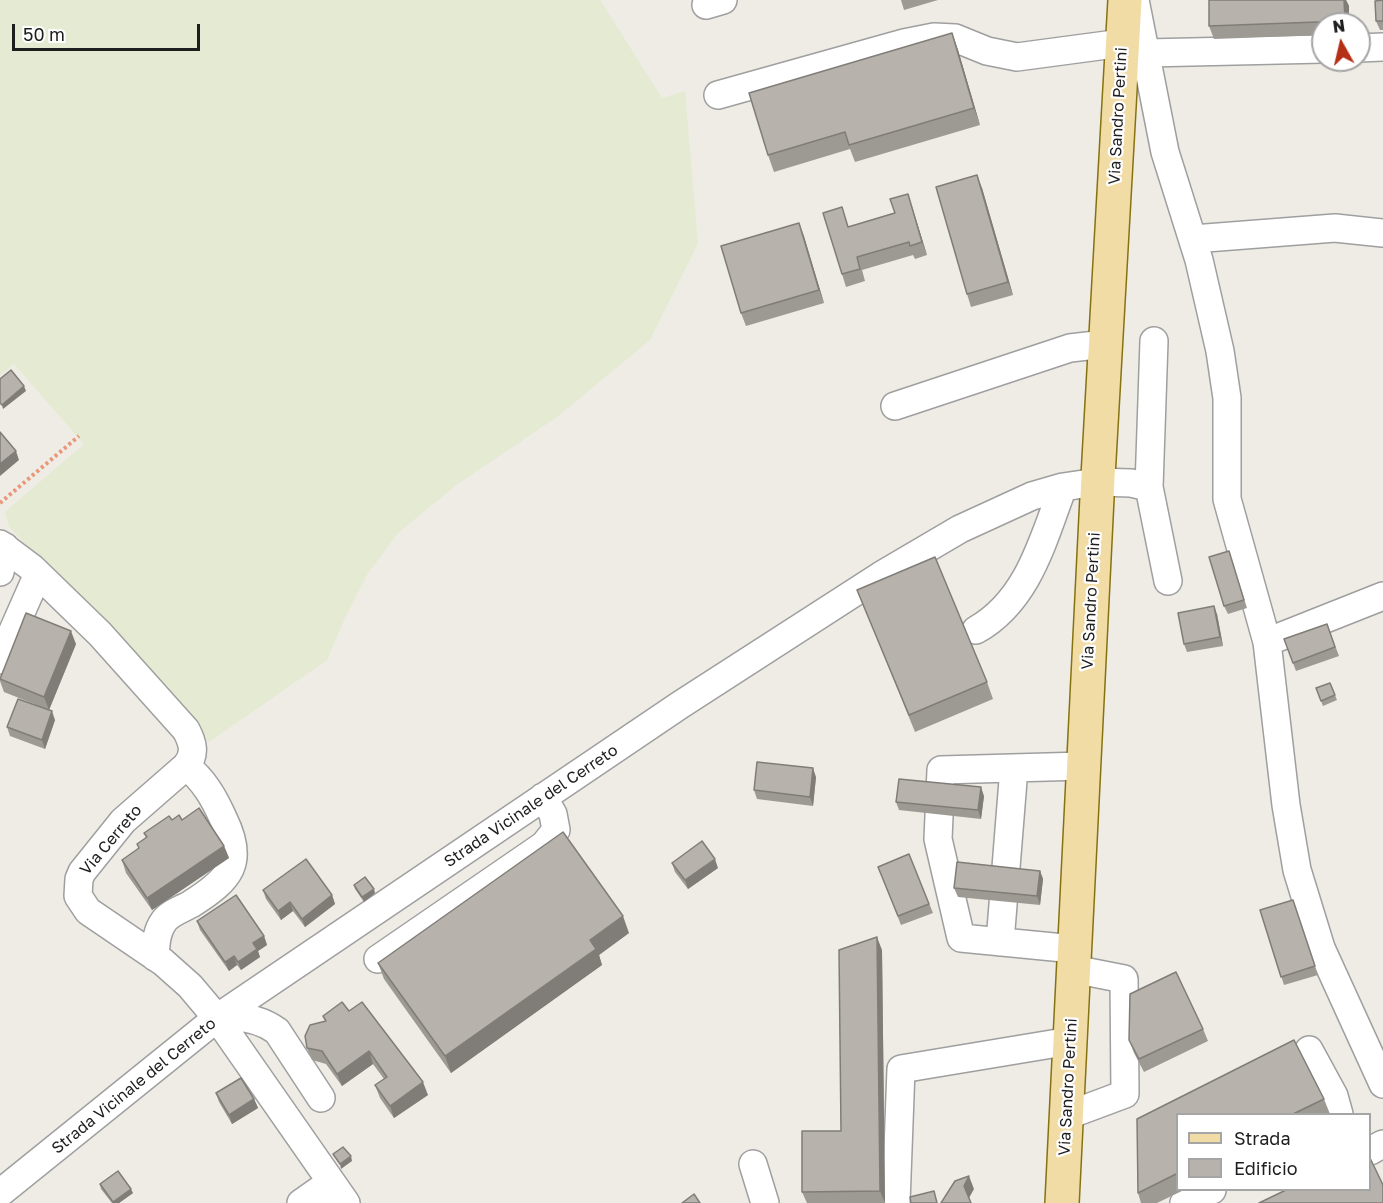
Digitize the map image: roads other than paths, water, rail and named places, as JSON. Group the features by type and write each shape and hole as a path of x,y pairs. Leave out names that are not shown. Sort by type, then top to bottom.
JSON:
{"main road":[{"name":"Via Sandro Pertini","path":"1062,1203 1105,344 1135,48 1125,0"}],"street":[{"path":"1135,0 1135,48 1206,285 1226,383 1225,473 1229,512 1267,642 1286,805 1302,890 1338,987 1383,1084"},
{"path":"718,95 904,43 934,37 956,38 987,51 1017,57 1135,48 1311,49"},
{"path":"1193,239 1335,228 1383,233"},
{"path":"1154,341 1149,487 1168,581"},
{"path":"895,406 1070,348 1105,344"},
{"name":"Strada Vicinale del Cerreto","path":"0,1192 217,1018 747,660 922,549 988,514 1063,487 1097,482 1131,483 1149,487"},
{"path":"976,630 1000,615 1024,583 1063,487"},
{"path":"2,554 38,574 100,634 186,730 193,752 186,766 208,789 233,838 235,859 231,869 207,892 165,919 157,935 155,957"},
{"path":"0,660 38,574"},
{"path":"1267,642 1383,596"},
{"name":"Via Cerreto","path":"186,766 123,821 79,879 78,896 88,911 179,975 217,1018 338,1196"},
{"path":"1066,1116 1125,1094 1124,979 1074,959 1000,942 962,938 938,839 941,770 1083,766"},
{"path":"1000,942 1014,768"},
{"path":"378,959 544,845 556,831 553,814 543,797"},
{"path":"217,1018 242,1016 267,1024 278,1031 321,1098"},
{"path":"896,1203 901,1069 1070,1041"},
{"path":"1309,1050 1334,1096 1339,1113"},
{"path":"753,1164 765,1203"},
{"path":"1184,1203 1210,1191"},
{"path":"301,1203 338,1196"}]}
